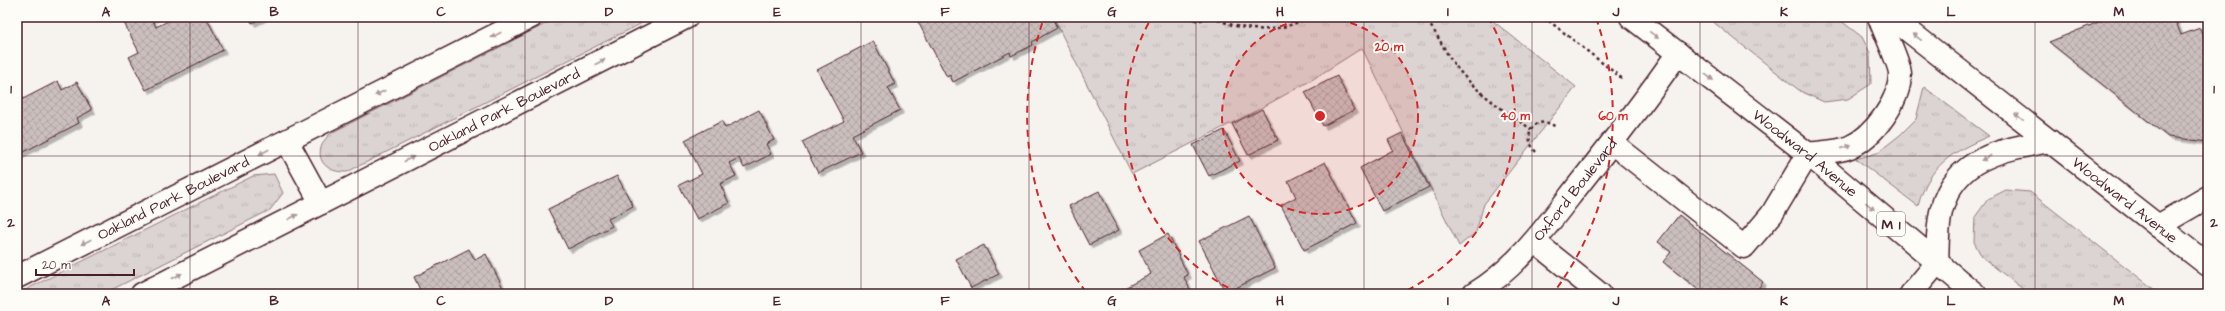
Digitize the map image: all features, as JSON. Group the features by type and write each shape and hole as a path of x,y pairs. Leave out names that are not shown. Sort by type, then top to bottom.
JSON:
{"street":[{"name":"Oakland Park Boulevard","path":"17,277 531,17"},
{"name":"Oakland Park Boulevard","path":"142,294 687,17"},
{"name":"Woodward Avenue","path":"1631,17 1808,154 1975,294"},
{"path":"1612,143 1744,247 1772,214 1808,154 1850,148 1872,131 1886,114 1896,92 1901,73 1879,17"},
{"name":"Woodward Avenue","path":"1891,17 2208,265"},
{"name":"Oxford Boulevard","path":"1474,294 1509,268 1535,242 1639,110 1678,53"},
{"path":"287,140 321,203"},
{"path":"1911,294 1937,263 1942,208 1952,185 1972,165 2000,151 2050,141"},
{"path":"2158,226 2208,197"},
{"path":"1535,242 1600,294"}],"path":[{"path":"1189,17 1198,21 1209,17"},
{"path":"1213,17 1231,26 1252,30 1277,29 1296,24 1309,17"},
{"path":"1423,17 1433,27 1458,69 1475,87 1531,129"},
{"path":"1544,17 1630,85 1639,110"},
{"path":"1536,152 1529,141 1528,135 1531,129 1541,122 1549,122 1556,126"}],"green space":[{"path":"559,17 654,17 347,172 330,169 321,160 321,147 331,133"},
{"path":"1053,17 1488,17 1576,87 1484,204 1476,232 1459,246 1362,48 1310,81 1261,108 1132,174"},
{"path":"1707,17 1836,17 1862,37 1870,53 1871,84 1848,99 1824,102 1800,91"},
{"path":"1924,87 1989,136 1953,154 1944,162 1929,180 1918,206 1856,159 1877,153 1900,135 1916,119"},
{"path":"274,174 283,193 270,210 103,294 17,294 253,176"},
{"path":"2006,190 2030,192 2160,294 2029,294 1982,257 1974,242 1975,217 1988,199"}],"building":[{"path":"121,17 157,17 152,19 156,27 176,17 206,17 223,50 146,90 129,57 139,52"},
{"path":"249,17 264,17 252,23"},
{"path":"1052,17 1057,28 1032,42 1033,45 1011,56 1010,52 953,82 950,75 947,77 916,18"},
{"path":"2111,17 2174,17 2181,35 2200,28 2208,49 2208,142 2168,137 2049,42"},
{"path":"873,41 895,84 888,88 900,110 852,135 861,152 818,173 802,142 844,121 817,70"},
{"path":"1337,76 1354,110 1323,126 1305,92"},
{"path":"58,81 62,90 77,82 92,110 77,118 79,123 18,155 17,93 21,100"},
{"path":"1262,109 1278,140 1248,155 1232,124"},
{"path":"759,110 774,140 766,144 771,154 744,168 739,158 729,163 736,176 720,184 729,203 697,219 679,185 702,174 685,140 722,121 725,128"},
{"path":"1224,130 1240,161 1209,176 1193,145"},
{"path":"1402,133 1429,187 1382,211 1360,168 1393,150 1388,140"},
{"path":"1325,162 1357,223 1304,250 1281,205 1296,197 1288,181"},
{"path":"617,176 633,206 608,219 612,226 568,249 548,209"},
{"path":"1099,191 1119,230 1089,245 1069,206"},
{"path":"1679,215 1763,282 1754,294 1704,294 1663,262 1671,252 1658,242"},
{"path":"1249,216 1275,268 1226,293 1199,241"},
{"path":"1168,234 1188,275 1184,277 1192,294 1113,294 1151,274 1139,250"},
{"path":"984,245 999,274 971,288 956,259"},
{"path":"469,249 475,260 486,254 506,294 422,294 414,277"}]}
